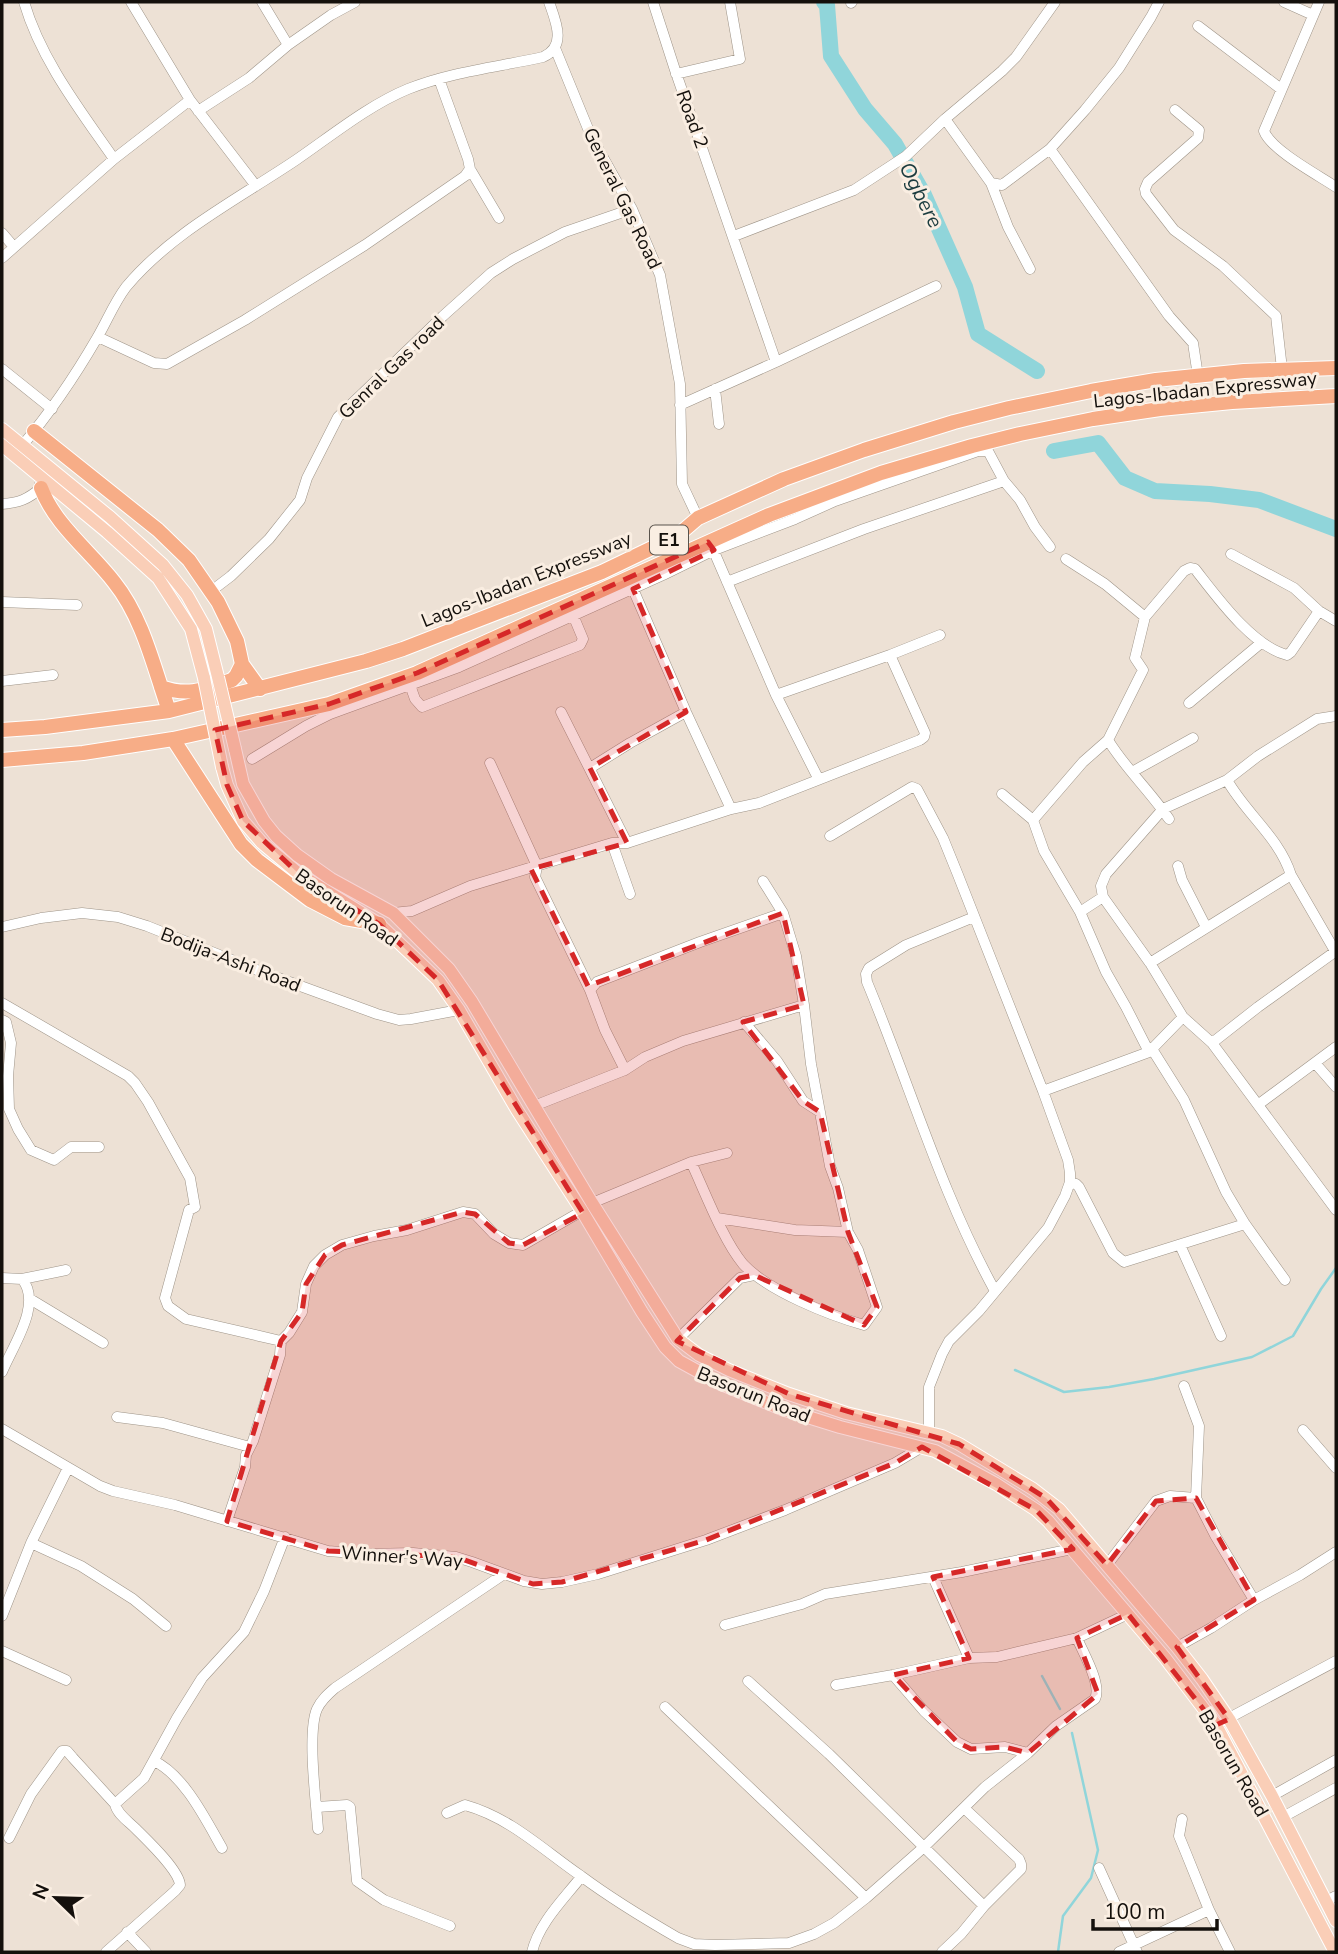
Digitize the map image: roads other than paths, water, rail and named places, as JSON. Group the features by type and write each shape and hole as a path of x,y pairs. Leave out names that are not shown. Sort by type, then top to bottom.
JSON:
{"highway":[{"name":"Lagos-Ibadan Expressway","path":"2,730 169,711 366,661 602,572 677,536 698,518 809,469 954,422 1009,408 1156,380 1282,369 1336,368"},
{"name":"Lagos-Ibadan Expressway","path":"2,760 173,739 329,704 389,684 453,658 711,546 769,515 881,473 1020,434 1160,409 1232,402 1335,398"},
{"path":"34,431 158,530 190,560 218,602 237,641 242,664 260,689"},
{"path":"40,481 47,502 129,604 142,632 169,711"},
{"path":"161,687 173,691 195,692 232,680 242,664"},
{"path":"173,739 241,844 257,860 310,900 345,918 379,924"}],"main road":[{"name":"Basorun Road","path":"2,429 110,517 163,565 187,596 206,629 243,784 264,821 275,836 297,855 331,879 394,913 456,978 534,1106 642,1312 665,1347 679,1361 721,1384 782,1409 840,1427 922,1447 950,1458 1037,1510 1128,1614 1216,1725 1335,1952"},
{"name":"Basorun Road","path":"2,445 40,481 158,578 191,629 222,767 243,821 262,843 299,874 379,924 438,980 459,1010 517,1110 678,1339 699,1355 729,1370 789,1394 846,1413 929,1433 959,1444 1046,1498 1059,1509 1177,1647 1229,1719 1331,1898 1336,1921"},
{"path":"642,1312 654,1303"}],"street":[{"path":"24,2 29,20 60,79 114,159"},
{"path":"131,2 190,100 256,187"},
{"path":"262,2 288,45"},
{"path":"198,111 249,78 288,45 331,15 355,2"},
{"name":"General Gas Road","path":"549,2 557,25 558,38 555,48 591,136 632,209 660,275 680,384 682,484 698,518"},
{"name":"Road 2","path":"653,2 776,362"},
{"path":"677,74 740,59 730,2"},
{"path":"734,236 854,190 906,156 1016,57 1055,2"},
{"path":"991,183 1002,185 1050,149 1119,68 1159,2"},
{"path":"1284,2 1313,15"},
{"path":"1319,2 1264,131 1266,138 1278,149 1336,187"},
{"path":"1198,26 1281,89"},
{"path":"21,447 52,409 125,289 151,262 190,230 392,97 439,79 542,57 551,54 555,48"},
{"path":"439,79 470,169 499,218"},
{"path":"2,258 114,159 190,100"},
{"path":"1175,110 1200,134 1148,182 1146,194 1174,230 1223,266 1276,316 1282,369"},
{"path":"945,119 991,183 1030,269"},
{"path":"1050,149 1169,316 1194,343 1198,376"},
{"path":"98,337 153,363 167,364 245,320 365,245 465,176 470,169"},
{"name":"Genral Gas road","path":"210,592 231,576 269,539 300,500 307,478 338,417 443,316 491,273 513,259 565,232 632,209"},
{"path":"2,233 13,247"},
{"path":"681,405 936,286"},
{"path":"2,369 52,409"},
{"path":"715,389 719,424"},
{"path":"252,759 330,714 470,663 633,589 711,546 795,519 835,501 978,451 988,451 1004,481 1020,500 1050,547"},
{"path":"2,504 28,499 40,481"},
{"path":"727,582 864,529 1004,481"},
{"path":"711,546 776,695 818,779"},
{"path":"1231,554 1294,588 1319,611 1336,621"},
{"path":"1066,559 1105,584 1144,617"},
{"path":"1033,820 1083,762 1108,740 1143,670 1135,658 1144,617 1184,571 1195,569 1219,600 1261,643 1279,653 1291,652 1319,611"},
{"path":"633,589 685,712 732,809"},
{"path":"2,602 76,605"},
{"path":"410,685 415,699 422,707 580,645 583,639 573,615"},
{"path":"776,695 940,635"},
{"path":"1189,703 1261,643"},
{"path":"394,913 412,911 470,886 612,843 628,843 732,809 759,803 916,742 924,737 925,733 890,655"},
{"path":"2,681 53,675"},
{"path":"561,712 628,843"},
{"path":"590,768 685,712"},
{"path":"1336,716 1317,719 1258,756 1227,780 1163,809 1106,874 1101,886 1103,897 1150,962 1183,1017 1212,1043 1336,1210"},
{"path":"1132,772 1193,738"},
{"path":"1108,740 1121,762 1169,818"},
{"path":"490,763 537,866 535,877 625,1070"},
{"path":"1212,1043 1258,1007 1334,955 1275,841 1237,797 1227,780"},
{"path":"830,836 899,793 915,787 943,838 1068,1160 1070,1182 1048,1228 979,1311 949,1341 942,1354 929,1387 929,1433"},
{"path":"1002,794 1033,820 1044,851 1080,912 1106,972 1151,1050 1184,1100 1226,1192 1285,1280"},
{"path":"612,843 630,894"},
{"path":"1178,866 1206,927"},
{"path":"1150,962 1291,875"},
{"path":"691,1162 732,1248 754,1275 814,1307 864,1325 877,1307 858,1250 848,1232 830,1166 811,1064 796,956 783,912 763,881"},
{"path":"1080,912 1103,897"},
{"path":"590,990 597,982 631,968 783,912"},
{"name":"Bodija-Ashi Road","path":"2,927 41,918 82,913 118,917 399,1020 459,1010"},
{"path":"974,917 906,945 869,968 866,974 951,1200 995,1291"},
{"path":"2,1003 128,1076 141,1092 178,1156 190,1178 195,1207 189,1210 175,1257 165,1298 168,1306 186,1319 281,1341"},
{"path":"534,1106 625,1070 645,1057 683,1041 804,1005"},
{"path":"1043,1091 1151,1050 1183,1017"},
{"path":"2,1020 6,1022 11,1042 9,1110 31,1150 54,1160 71,1147 99,1147"},
{"path":"744,1022 777,1061 803,1101 820,1112"},
{"path":"1259,1104 1336,1047"},
{"path":"1315,1063 1336,1087"},
{"path":"227,1521 280,1355 281,1341 302,1312 306,1284 314,1266 325,1255 342,1245 440,1221 463,1212 475,1214 494,1234 509,1244 523,1245 587,1207 691,1162 727,1153"},
{"path":"1070,1182 1079,1187 1113,1253 1121,1261 1128,1262 1245,1224"},
{"path":"718,1218 795,1230 848,1232"},
{"path":"1180,1245 1221,1336"},
{"path":"2,1278 22,1279 66,1270"},
{"path":"678,1339 740,1278 754,1275"},
{"path":"2,1372 29,1311 30,1292 22,1279"},
{"path":"30,1299 103,1343"},
{"path":"1184,1386 1199,1426 1196,1498 1254,1600"},
{"path":"117,1417 171,1424 250,1447"},
{"path":"1303,1430 1336,1468"},
{"name":"Winner's Way","path":"2,1431 113,1491 175,1505 328,1551 413,1553 456,1558 533,1584 562,1582 598,1574 668,1553 850,1483 904,1459 922,1447"},
{"path":"2,1616 31,1543 68,1468"},
{"path":"1107,1564 1156,1501 1170,1496 1196,1498"},
{"path":"115,1804 136,1786 154,1761 202,1678 244,1632 264,1591 285,1537"},
{"path":"31,1543 81,1566 133,1599 166,1626"},
{"path":"725,1625 802,1604 825,1594 933,1577 1072,1549"},
{"path":"1177,1647 1336,1552"},
{"path":"318,1829 313,1731 320,1703 335,1688 504,1574"},
{"path":"933,1577 969,1658"},
{"path":"835,1685 969,1658 998,1657 1077,1638 1128,1614"},
{"path":"447,1813 466,1805 493,1815 527,1835 581,1877 678,1938 694,1944 790,1947 834,1923 866,1898 924,1847 985,1787 1028,1754 1056,1726 1091,1703 1098,1694 1095,1679 1077,1638"},
{"path":"2,1651 66,1681"},
{"path":"1216,1725 1336,1661"},
{"path":"892,1675 957,1742 971,1749 1005,1747 1028,1754"},
{"path":"748,1681 829,1754 984,1906"},
{"path":"665,1707 866,1898"},
{"path":"9,1838 31,1794 62,1751 67,1751 95,1779 115,1804 118,1812 141,1833 178,1875 180,1885 175,1891 106,1952"},
{"path":"1272,1796 1336,1760"},
{"path":"154,1761 163,1765 186,1789 201,1809 222,1848"},
{"path":"1283,1817 1336,1788"},
{"path":"317,1807 350,1807 357,1881 384,1900 450,1926"},
{"path":"942,1952 1021,1870 1019,1859 964,1808"},
{"path":"1182,1819 1180,1836 1209,1910 1230,1952"},
{"path":"1099,1868 1135,1949"},
{"path":"532,1952 543,1924 581,1877"},
{"path":"1119,1952 1135,1949 1209,1910"},
{"path":"127,1932 146,1952"}],"waterway":[{"name":"Ogbere","path":"824,2 827,5 831,56 865,109 895,144 924,195 965,287 978,334 1037,371"},
{"name":"Ogbere","path":"1054,451 1098,443 1125,478 1155,491 1259,500 1336,529"},
{"path":"1015,1370 1064,1392 1154,1379 1252,1357 1293,1336 1336,1268"},
{"path":"1042,1676 1060,1709"},
{"path":"1058,1952 1063,1916 1091,1878 1098,1850 1072,1733"}]}
